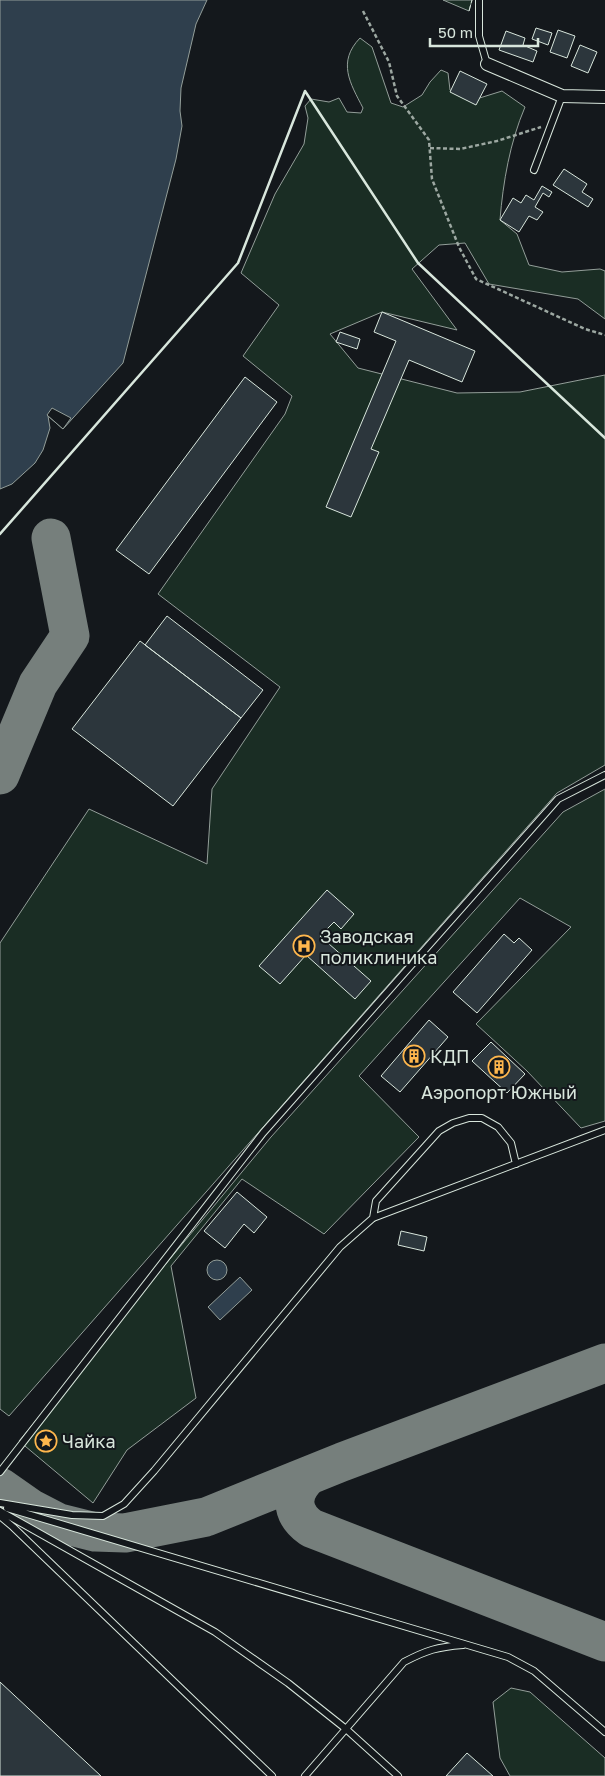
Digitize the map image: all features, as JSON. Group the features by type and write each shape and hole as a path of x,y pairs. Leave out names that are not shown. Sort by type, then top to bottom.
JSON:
{"street":[{"path":"487,64 562,96 605,97"}],"lane":[{"path":"479,0 480,36 487,64"},
{"path":"534,170 562,96"},
{"path":"0,1472 270,1125 558,799 605,775"},
{"path":"373,1218 376,1201 439,1131 452,1123 469,1118 482,1118 498,1126 511,1143 516,1164"},
{"path":"0,1504 72,1516 103,1516 124,1504 154,1471 340,1247 373,1218 605,1130"},
{"path":"0,1504 508,1656 534,1671 605,1732"},
{"path":"0,1512 215,1632 288,1683 346,1729 398,1776"},
{"path":"0,1516 272,1776"},
{"path":"304,1776 404,1662 426,1651 441,1647 469,1645"}],"path":[{"path":"363,11 389,62 397,96 429,140 432,179 459,247 476,279 605,336"},
{"path":"430,148 460,149 497,141 552,123"}],"green space":[{"path":"443,0 472,0 469,11"},
{"path":"360,38 372,47 391,103 403,107 422,95 441,70 448,73 450,90 470,101 502,91 525,107 515,134 508,162 500,220 517,234 529,265 562,272 600,269 605,271 605,319 578,299 489,284 465,243 439,245 412,269 457,330 382,312 330,334 358,368 457,393 520,392 605,375 605,765 557,793 9,1416 0,1409 0,943 89,809 207,864 212,789 280,687 158,594 285,414 292,396 243,356 279,305 241,273 275,194 304,144 308,118 305,106 311,99 329,102 339,98 347,112 361,113 363,108 350,81 347,64 353,47"},
{"path":"605,789 605,1121 581,1128 527,1071 476,1024 571,927 520,898 359,1076 419,1137 324,1234 242,1179 171,1266 196,1398 127,1450 93,1503 19,1441 271,1137 563,812"},
{"path":"511,1688 530,1692 605,1758 605,1776 510,1776 500,1758 493,1702"}],"water":[{"path":"0,0 207,0 196,24 181,88 180,111 182,126 176,159 123,363 63,429 48,416 50,428 43,450 35,463 12,484 0,489"},
{"path":"217,1260 224,1263 227,1270 224,1277 217,1280 210,1277 207,1270 210,1263"},
{"path":"240,1277 252,1290 220,1320 208,1307"}],"pier":[{"path":"52,408 71,418 63,429 47,415"}],"building":[{"path":"536,28 552,33 548,45 532,39"},
{"path":"558,30 575,36 567,58 550,52"},
{"path":"506,31 525,38 523,45 537,51 533,62 499,50"},
{"path":"580,45 597,52 588,73 571,66"},
{"path":"460,71 487,84 476,105 450,92"},
{"path":"564,169 587,184 582,192 593,199 588,207 553,185"},
{"path":"542,186 552,192 549,197 543,193 535,207 543,212 537,220 529,216 519,232 500,220 513,198 521,203 526,195 534,200"},
{"path":"382,312 475,351 462,382 409,360 371,449 379,452 351,517 326,507 396,341 374,332"},
{"path":"340,332 360,339 357,349 336,342"},
{"path":"245,377 277,402 149,574 116,550"},
{"path":"167,616 263,690 241,718 145,645"},
{"path":"140,641 241,718 173,806 72,729"},
{"name":"Заводская поликлиника","path":"327,890 354,914 341,929 334,922 320,936 371,981 355,999 306,955 280,984 259,966"},
{"path":"504,934 514,943 519,938 532,950 477,1013 453,992"},
{"name":"КДП","path":"429,1020 448,1037 400,1092 381,1076"},
{"name":"Аэропорт Южный","path":"491,1042 525,1074 507,1093 472,1061"},
{"path":"237,1192 267,1217 254,1233 244,1224 225,1248 204,1231"},
{"path":"401,1231 427,1237 424,1251 398,1245"},
{"path":"0,1682 101,1776 0,1776"},
{"path":"467,1753 493,1776 446,1776"}],"taxiway":[{"path":"0,775 38,684 70,636 51,538"},
{"path":"0,1487 30,1508 59,1523 95,1532 125,1533 206,1517 342,1462 605,1363"},
{"path":"308,1476 298,1489 295,1503 299,1516 311,1528 605,1642"}],"fence":[{"path":"469,11 472,0"},
{"path":"0,534 238,263 305,91 418,263 605,438"}],"wall":[{"path":"0,534 238,263 305,91 418,263 605,438"}],"place":[{"name":"Заводская поликлиника","path":"304,946"},
{"name":"КДП","path":"414,1056"},
{"name":"Аэропорт Южный","path":"499,1067"},
{"name":"Чайка","path":"46,1441"}]}
